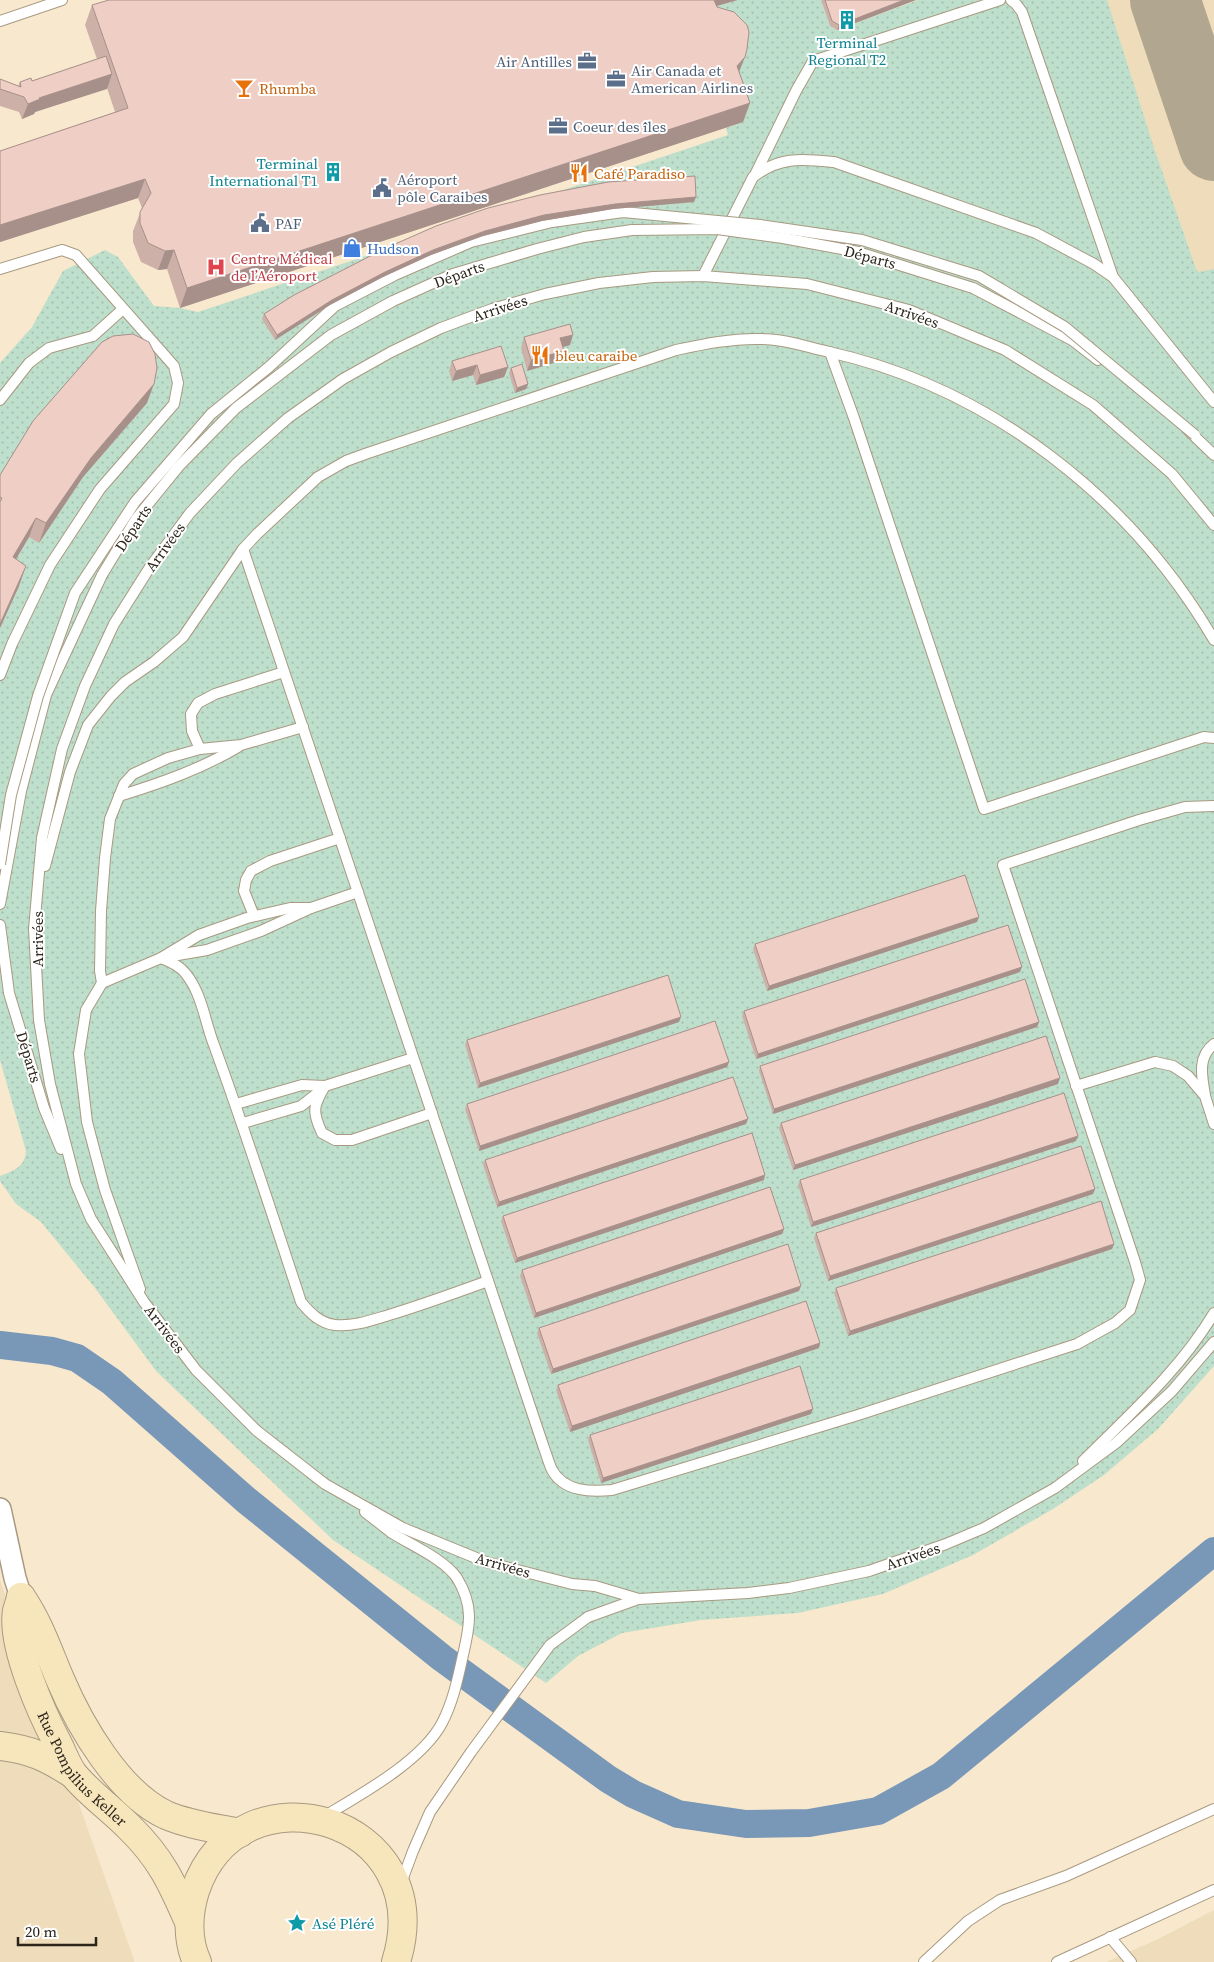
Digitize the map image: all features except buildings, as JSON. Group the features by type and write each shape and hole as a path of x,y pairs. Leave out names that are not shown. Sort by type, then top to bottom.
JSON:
{"street":[{"name":"Rue Pompilius Keller","path":"0,1509 21,1597 40,1629 77,1717 113,1769 146,1802 166,1814 240,1833"},
{"name":"Rue Pompilius Keller","path":"21,1597 17,1620 22,1653 40,1708 73,1774 130,1827 160,1862 170,1878 189,1922"},
{"path":"0,1746 24,1749 44,1756 73,1774"},
{"path":"195,1961 190,1941 189,1922 198,1880 209,1862 223,1846 240,1833 259,1824 279,1818 299,1817 319,1819 340,1826 360,1838 377,1852 390,1871 402,1909 401,1954"}],"lane":[{"path":"0,20 62,0"},
{"path":"703,276 796,90 813,61 1000,0"},
{"path":"1011,0 1022,12 1113,277"},
{"path":"753,177 764,168 782,161 806,159 834,162 1036,233 1094,264 1113,277 1214,402"},
{"path":"0,864 11,795 38,696 76,593 135,502 211,414 269,367 335,306 395,275 471,242 552,222 622,212 760,225 862,240 979,276 1065,327 1195,435"},
{"name":"Départs","path":"0,904 21,791 46,695 102,575 136,519 179,466 236,408 331,335 393,301 453,274 536,249 632,230 717,230 783,238 858,252 974,288 1072,340 1195,435 1214,455"},
{"path":"0,269 62,250 76,255 174,366 178,383 174,404 100,489 50,565 12,644 0,675"},
{"name":"Arrivées","path":"1214,525 1172,474 1093,406 1005,350 909,310 807,284 703,276 654,277 617,281 545,294 492,309 441,328 391,352 343,379 288,418 237,463 190,513 150,566 114,624 85,686 62,749 42,838 34,929 40,1020 50,1084 76,1184 91,1219 144,1302 196,1370 257,1431 325,1484 403,1528 486,1562 572,1584 595,1586 639,1598 772,1590 829,1581 869,1571 946,1544 991,1524 1055,1488 1123,1436 1172,1391 1214,1342"},
{"path":"0,400 29,363 49,348 93,336 123,309"},
{"path":"37,896 70,772 88,725 111,696 126,682 154,662 183,637 243,549 284,507 318,477 346,461 442,428 676,350 714,341 763,338 830,352 882,366 979,408 1068,468 1112,508 1160,561 1198,613 1214,640"},
{"path":"830,352 984,808 1204,737 1214,738"},
{"path":"243,549 552,1470 564,1483 576,1488 592,1492 612,1490 1003,1369 1077,1344 1114,1323 1130,1310 1140,1280 1003,865 1139,820 1185,807 1214,806"},
{"path":"200,748 192,731 191,714 198,703 216,694 284,672"},
{"path":"102,983 100,971 101,911 105,858 110,819 124,784 133,774 168,758 200,748 241,745 303,727"},
{"path":"119,796 183,774 214,761 241,745"},
{"path":"254,916 244,891 246,880 251,871 270,861 340,838"},
{"path":"160,958 207,950 261,931 310,908 358,892"},
{"path":"144,1302 105,1190 87,1122 79,1054 86,1010 102,983 160,958 199,935 254,916 290,908 310,908"},
{"name":"Départs","path":"0,925 9,993 44,1108 76,1184"},
{"path":"160,958 175,964 186,974 198,997 212,1042 243,1124 301,1302 311,1314 335,1325 349,1325 415,1307 488,1281"},
{"path":"1214,1044 1203,1059 1201,1069 1205,1096 1214,1124"},
{"path":"236,1104 302,1085 325,1086 413,1058"},
{"path":"1076,1086 1155,1062 1173,1066 1188,1076 1205,1096"},
{"path":"325,1086 317,1099 314,1110 322,1133 336,1140 352,1140 432,1114"},
{"path":"243,1124 301,1106 312,1099 325,1086"},
{"path":"1055,1488 1155,1391 1199,1337 1214,1312"},
{"path":"319,1819 394,1772 424,1746 441,1724 455,1689 470,1617 467,1597 456,1576 426,1552 393,1533 325,1484"},
{"path":"398,1892 430,1812 493,1721 550,1645 588,1617 639,1598"},
{"path":"924,1962 968,1921 1000,1900 1066,1876 1214,1809"},
{"path":"1057,1962 1214,1890"},
{"path":"1110,1938 1128,1961"}],"shaded area":[{"path":"1046,0 1214,0 1214,323"},
{"path":"0,1580 134,1960 134,1962 0,1962"},
{"path":"1214,1910 1214,1962 1106,1962 1156,1940"}],"green space":[{"path":"738,0 821,0 830,26 837,30 918,0 1107,0 1155,151 1196,269 1199,272 1214,269 1214,1366 1158,1429 1104,1475 1053,1509 973,1555 883,1594 798,1613 701,1620 622,1633 578,1656 546,1683 333,1540 156,1371 95,1288 41,1222 16,1204 0,1181 0,1176 21,1165 26,1151 0,1060 0,363 32,327 63,271 105,250 118,257 154,306 180,308 198,312 728,135 726,128 743,122 703,10"}],"waterway":[{"path":"0,1345 52,1351 77,1358 112,1382 246,1500 442,1658 608,1779 633,1794 678,1814 746,1824 809,1823 878,1811 941,1776 1214,1551"}],"taxiway":[{"path":"1165,0 1214,146"}],"place":[{"name":"Terminal Regional T2","path":"847,20"},
{"name":"Air Antilles","path":"587,61"},
{"name":"Air Canada et American Airlines","path":"616,79"},
{"name":"Rhumba","path":"244,88"},
{"name":"Coeur des îles","path":"558,126"},
{"name":"Terminal International T1","path":"333,172"},
{"name":"Café Paradiso","path":"579,173"},
{"name":"Aéroport pôle Caraibes","path":"382,188"},
{"name":"PAF","path":"260,223"},
{"name":"Hudson","path":"352,248"},
{"name":"Centre Médical de l’Aéroport","path":"216,267"},
{"name":"bleu caraibe","path":"540,355"},
{"name":"Asé Pléré","path":"297,1923"}]}
